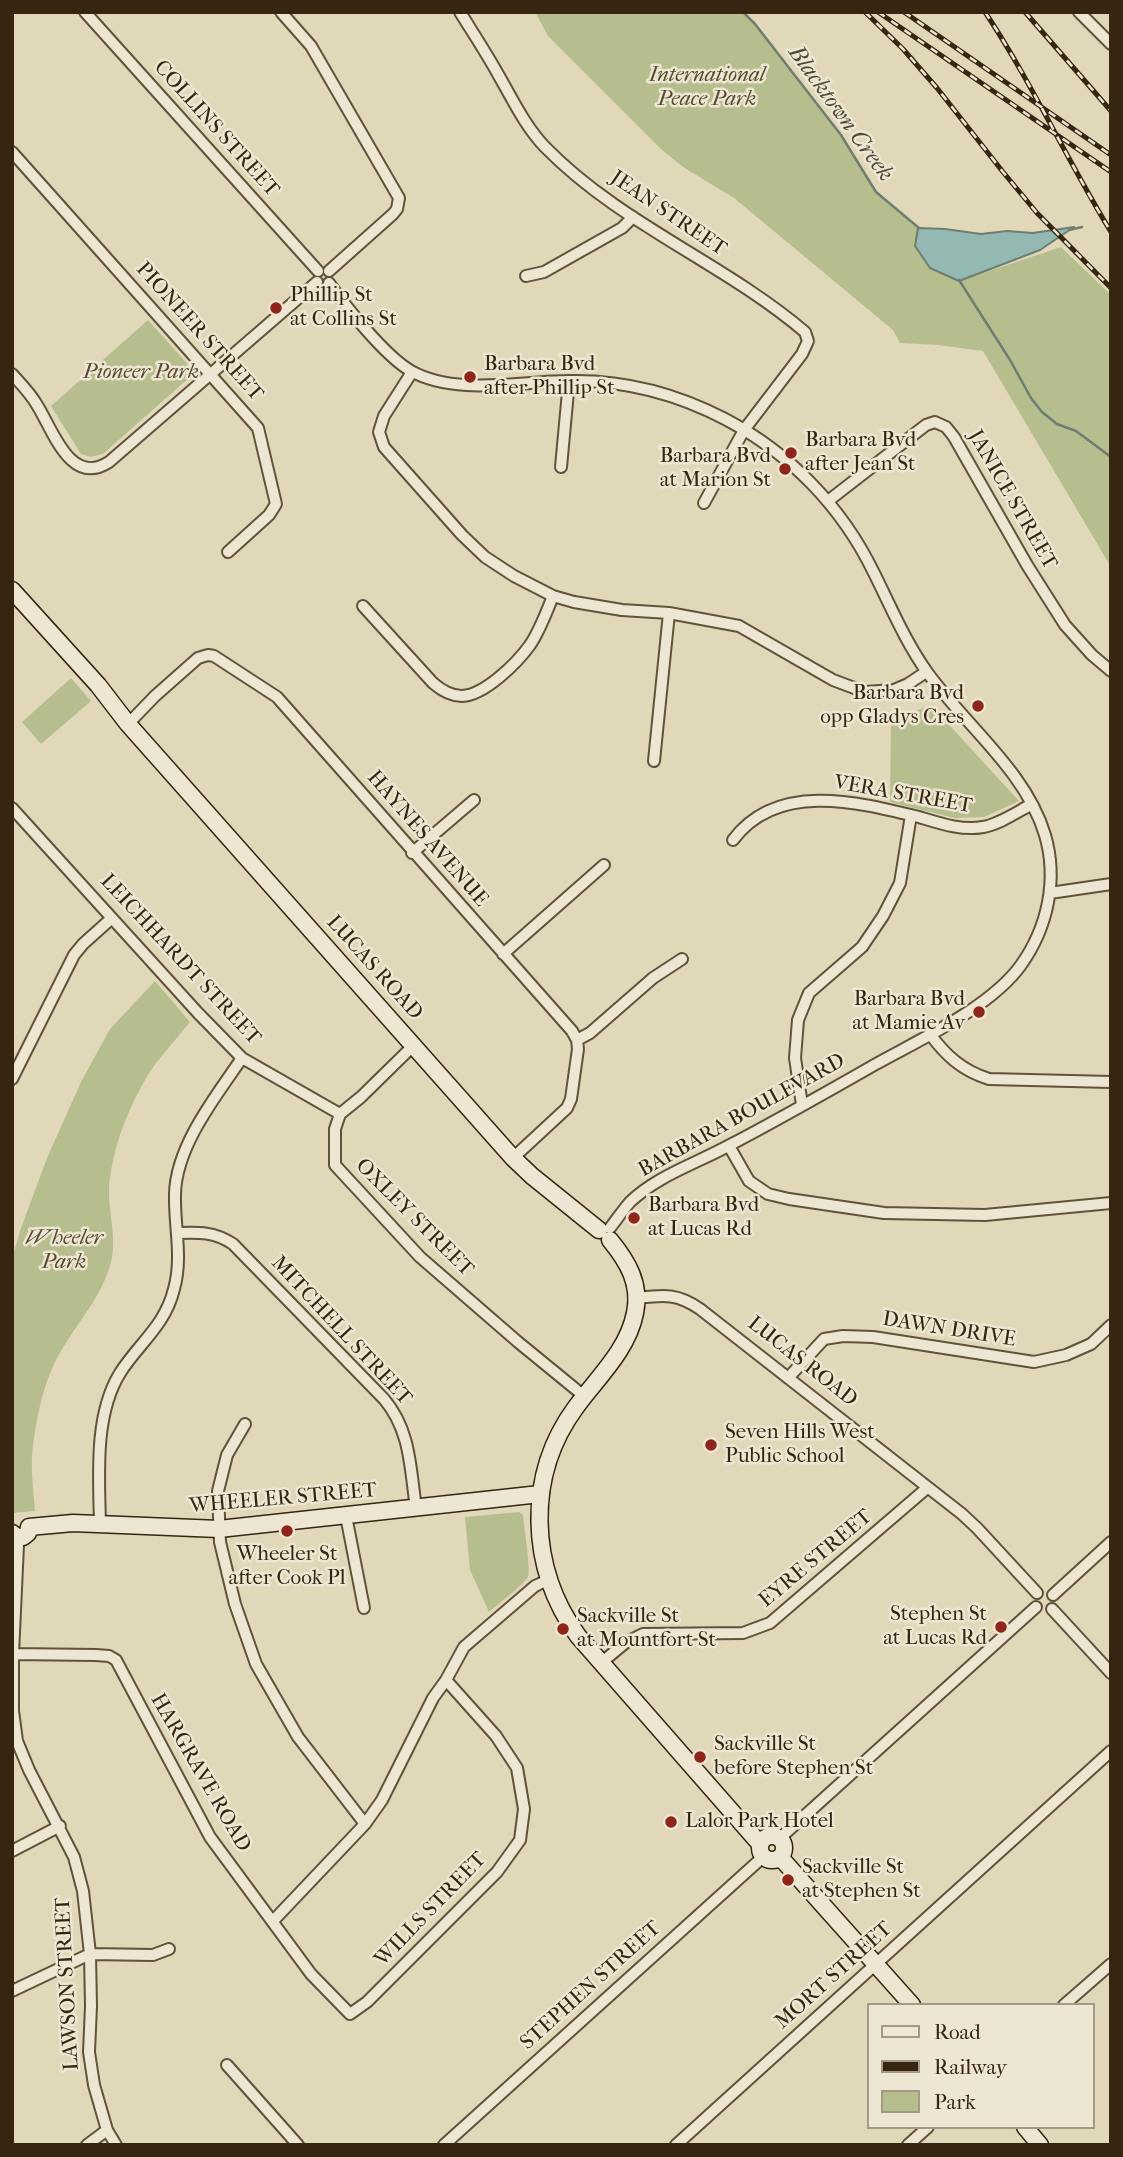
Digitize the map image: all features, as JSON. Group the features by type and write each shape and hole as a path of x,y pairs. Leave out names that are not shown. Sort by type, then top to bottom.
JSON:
{"street":[{"name":"COLLINS STREET","path":"85,12 323,277"},
{"path":"12,374 36,402 64,452 76,464 87,468 98,467 109,462 393,214 399,198 395,190 311,46 281,12"},
{"name":"JEAN STREET","path":"460,12 499,74 522,118 542,145 568,169 633,217 719,271 805,332 807,341 802,354 744,430"},
{"path":"1079,12 1111,44"},
{"name":"PIONEER STREET","path":"12,152 258,428 275,498 274,509 228,552"},
{"path":"526,276 544,272 622,228 633,217"},
{"name":"BARBARA BOULEVARD","path":"323,277 387,352 412,372 458,385 569,381 621,384 664,394 701,408 744,430 784,458 828,501 859,544 909,647 926,672 1019,783 1032,804 1049,849 1050,893 1038,936 1011,978 990,997 930,1034 729,1146 657,1182 624,1209 606,1233"},
{"path":"412,372 384,416 379,432 384,447 462,535 485,557 514,576 553,596 574,602 622,610 670,613 739,626 833,680 865,692 894,690 926,672"},
{"path":"561,467 569,381"},
{"name":"JANICE STREET","path":"828,501 926,425 941,423 965,456 1059,616 1111,671"},
{"path":"704,503 744,430"},
{"name":"LUCAS ROAD","path":"12,590 98,685 128,724"},
{"path":"363,606 433,683 441,690 461,696 480,691 508,670 537,633 553,596"},
{"name":"LUCAS ROAD","path":"12,602 86,683 128,724 513,1158 606,1233 631,1271 637,1298 673,1296 688,1301 977,1528 1037,1593"},
{"path":"654,761 670,613"},
{"name":"HAYNES AVENUE","path":"128,724 198,658 208,655 214,656 277,697 572,1031 577,1040"},
{"name":"VERA STREET","path":"733,840 752,820 790,803 814,799 862,804 955,827 994,824 1032,804"},
{"path":"412,853 474,800"},
{"name":"LEICHHARDT STREET","path":"12,808 242,1058 340,1114"},
{"path":"802,1105 795,1058 798,1020 808,993 862,947 883,916 900,883 911,815"},
{"path":"503,954 604,865"},
{"path":"1050,893 1111,884"},
{"path":"12,1079 74,955 112,918"},
{"path":"513,1158 567,1108 571,1099 577,1040 590,1033 653,978 682,959"},
{"path":"930,1034 953,1061 975,1075 989,1079 1111,1082"},
{"path":"340,1114 414,1045"},
{"path":"100,1524 102,1440 106,1404 121,1372 155,1330 168,1308 178,1272 175,1193 180,1163 195,1130 242,1058"},
{"name":"OXLEY STREET","path":"340,1114 335,1129 335,1165 420,1257 584,1396"},
{"path":"729,1146 750,1181 762,1191 778,1197 884,1213 985,1215 1111,1203"},
{"name":"MITCHELL STREET","path":"178,1233 210,1233 233,1244 384,1399 395,1412 405,1437 416,1508"},
{"path":"637,1298 635,1316 622,1347 565,1423 553,1448 540,1494 540,1539 548,1580 568,1622 630,1695 632,1701 770,1847 910,2003"},
{"name":"DAWN DRIVE","path":"788,1378 824,1339 843,1336 873,1337 1034,1362 1066,1355 1091,1344 1111,1325"},
{"path":"245,1424 231,1446 222,1469 218,1491 219,1529 234,1604 256,1664 298,1737 365,1824"},
{"name":"EYRE STREET","path":"601,1663 625,1643 643,1634 743,1633 770,1623 927,1488"},
{"name":"WHEELER STREET","path":"18,1530 49,1524 219,1529 540,1494"},
{"path":"346,1516 365,1608"},
{"name":"LAWSON STREET","path":"18,1530 13,1654 13,1711 17,1741 74,1857 83,1891 90,1954 89,2052 94,2085 107,2130 116,2145"},
{"path":"1053,1595 1111,1542"},
{"path":"273,1921 365,1824 382,1800 433,1698 464,1647 535,1586 548,1580"},
{"path":"1044,1590 1053,1595 1055,1600 1052,1609 1042,1611 1036,1607 1034,1601 1037,1593 1044,1590"},
{"name":"STEPHEN STREET","path":"444,2145 1036,1607"},
{"path":"1052,1609 1111,1673"},
{"name":"HARGRAVE ROAD","path":"13,1654 96,1655 109,1656 116,1660 211,1837 311,1974 349,2014"},
{"name":"WILLS STREET","path":"349,2014 367,2002 498,1872 520,1840 524,1809 517,1768 496,1736 446,1680"},
{"name":"MORT STREET","path":"676,2145 1111,1751"},
{"path":"12,1852 60,1826"},
{"path":"12,1991 90,1954 153,1955 169,1950"},
{"path":"1066,2003 1111,1964"},
{"path":"227,2065 299,2145"},
{"path":"908,2145 926,2129"},
{"path":"1026,2129 1040,2145"},
{"path":"87,2145 107,2130"}],"green space":[{"name":"International Peace Park","path":"535,12 743,12 841,135 876,192 918,228 959,281 1061,247 1111,295 1111,567 983,351 900,343 893,330 734,198 683,167 661,149 548,36"},
{"name":"Pioneer Park","path":"148,320 191,368 191,376 103,454 91,457 81,454 51,406"},
{"path":"71,678 91,701 41,744 22,722"},
{"path":"931,705 1019,801 984,817 955,818 890,802 891,720"},
{"name":"Wheeler Park","path":"155,981 190,1022 156,1063 124,1124 110,1176 113,1245 111,1262 100,1290 59,1355 45,1389 36,1424 32,1457 35,1511 12,1513 12,1259 47,1158 81,1082 110,1029"},
{"path":"519,1512 523,1515 528,1577 489,1612 470,1570 465,1517"}],"water":[{"path":"1074,227 1040,250 959,281 930,268 915,246 918,228 981,234 1007,231 1033,233"}],"waterway":[{"name":"Blacktown Creek","path":"743,12 841,135 876,192 919,228"},
{"name":"Blacktown Creek","path":"1069,230 1082,227"},
{"path":"959,280 1042,412 1057,424 1076,431 1111,457"}],"railway":[{"path":"865,12 903,49 937,88 1037,213 1111,288"},
{"path":"878,12 1111,172"},
{"path":"904,12 1111,155"},
{"path":"985,12 1111,232"},
{"path":"1025,12 1111,111"}],"place":[{"name":"Phillip St at Collins St","path":"276,308"},
{"name":"Barbara Bvd after Phillip St","path":"470,377"},
{"name":"Barbara Bvd after Jean St","path":"791,453"},
{"name":"Barbara Bvd at Marion St","path":"785,469"},
{"name":"Barbara Bvd opp Gladys Cres","path":"978,706"},
{"name":"Barbara Bvd at Mamie Av","path":"979,1012"},
{"name":"Barbara Bvd at Lucas Rd","path":"634,1218"},
{"name":"Seven Hills West Public School","path":"711,1445"},
{"name":"Wheeler St after Cook Pl","path":"287,1531"},
{"name":"Stephen St at Lucas Rd","path":"1001,1627"},
{"name":"Sackville St at Mountfort St","path":"563,1629"},
{"name":"Sackville St before Stephen St","path":"700,1757"},
{"name":"Lalor Park Hotel","path":"671,1822"},
{"name":"Sackville St at Stephen St","path":"788,1880"}]}
